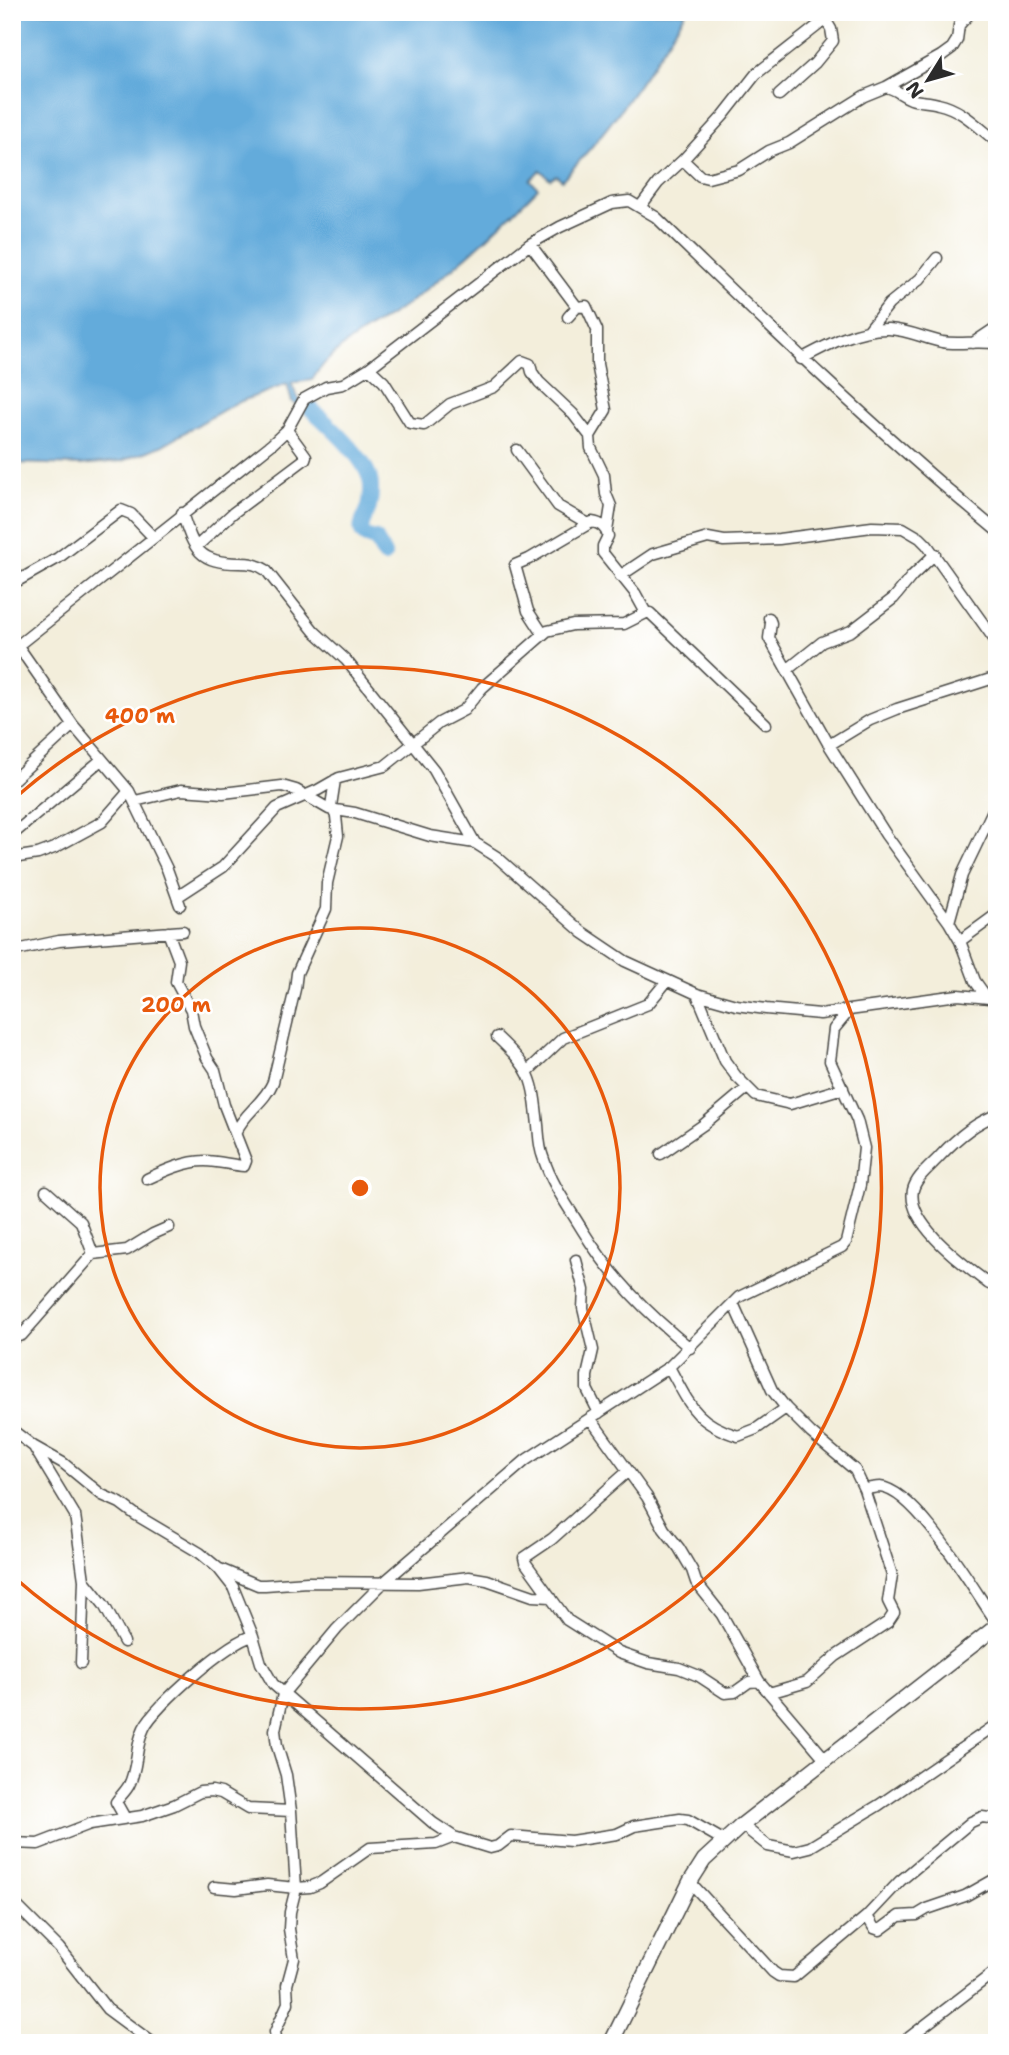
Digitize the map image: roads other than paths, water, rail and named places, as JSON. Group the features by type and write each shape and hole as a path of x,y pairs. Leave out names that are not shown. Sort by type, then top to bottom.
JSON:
{"main road":[{"path":"611,2043 690,1882 704,1860 741,1825 997,1626"}],"street":[{"path":"640,207 658,183 683,160 756,74 835,12"},
{"path":"683,160 700,176 708,178 738,170 952,48 957,40 959,25 971,12"},
{"path":"779,95 814,63 833,41 831,29 825,19"},
{"path":"886,87 913,100 940,104 957,112 973,121 997,142"},
{"path":"646,613 624,624 573,625 543,634 482,688 464,710 439,723 385,766 335,780 277,808 223,867 178,901 167,869 132,796 73,725 15,648 272,444 287,429 304,400 326,387 344,384 369,368 530,244 612,203 629,201 656,217 802,359 928,474 997,531"},
{"path":"530,244 577,307"},
{"path":"868,331 889,304 920,279 937,258"},
{"path":"568,317 577,307 586,306 595,324 597,364 606,410 590,436"},
{"path":"971,345 997,327"},
{"path":"802,359 823,347 868,331 888,329 942,342 997,344"},
{"path":"369,368 384,383 410,423 425,425 450,404 494,387 522,361 530,364 532,372 540,382 573,414 590,436 591,448 604,475 606,494 611,506 608,540 601,550 635,593 646,613 699,659 766,724"},
{"path":"196,547 233,513 304,459 306,456 287,429"},
{"path":"517,450 558,506 587,523"},
{"path":"12,584 58,558 121,510 131,514 153,537"},
{"path":"182,513 196,547 213,562 255,564 266,570 314,631 346,660 434,770 475,843"},
{"path":"543,634 528,611 515,565 587,523 597,522 607,531"},
{"path":"620,576 653,554 708,538 738,541 779,539 864,527 903,528 920,538 935,554 997,643"},
{"path":"787,670 822,642 851,631 894,598 935,554"},
{"path":"769,618 769,638 829,745 886,835 949,922 960,941 975,981 993,1000"},
{"path":"829,745 870,720 897,709 997,677"},
{"path":"12,781 73,725"},
{"path":"12,835 101,760"},
{"path":"236,1132 268,1093 273,1082 297,973 326,909 327,883 338,836 337,821 332,809 335,780"},
{"path":"12,858 38,854 54,848 102,822 132,796 181,790 223,793 282,786 305,794 332,809 355,813 430,836 475,843 497,857 582,932 625,961 667,981 736,1006 821,1014 958,995 993,1000"},
{"path":"949,922 969,858 997,802"},
{"path":"960,941 997,914"},
{"path":"12,951 59,941 183,931"},
{"path":"147,1179 196,1161 207,1160 244,1166 246,1161 224,1105 215,1070 207,1058 194,1026 191,1010 176,982 179,961 168,932"},
{"path":"528,1071 563,1038 648,1004 667,981"},
{"path":"697,993 726,1061 756,1096 790,1104 843,1088"},
{"path":"276,2043 276,2027 288,2003 287,1985 294,1959 289,1929 296,1888 291,1811 275,1730 282,1694 337,1629 383,1583 526,1460 669,1367 733,1303 753,1288 838,1250 846,1241 860,1185 864,1148 860,1130 830,1061 830,1047 834,1029 848,1012"},
{"path":"497,1038 520,1059 528,1071 535,1096 541,1154 563,1203 594,1251 624,1288 657,1321 690,1348"},
{"path":"661,1154 703,1125 747,1088"},
{"path":"989,1284 959,1261 923,1224 914,1203 913,1191 918,1180 945,1151 975,1126 997,1115"},
{"path":"46,1191 81,1222 93,1254"},
{"path":"12,1338 22,1335 93,1254 127,1250 169,1227"},
{"path":"576,1260 584,1290 583,1308 593,1350 587,1389 595,1416 627,1472 647,1497 664,1529 679,1548 696,1582 722,1615 759,1681 825,1760"},
{"path":"733,1303 772,1390 786,1408 855,1470 864,1489 892,1575 888,1601 894,1613 888,1622 835,1656 807,1682 769,1693"},
{"path":"669,1367 696,1413 721,1431 738,1436 756,1429 786,1408"},
{"path":"12,1430 63,1463 102,1495 120,1503 200,1553 218,1568 233,1587 261,1663 273,1684 433,1823 454,1838 490,1848 498,1846 511,1836 571,1841 617,1834 635,1826 680,1819 688,1820 723,1840"},
{"path":"33,1446 75,1515 84,1580 81,1663"},
{"path":"627,1472 552,1539 524,1559 524,1562 567,1620 628,1657 679,1668 702,1677 725,1693 736,1692 749,1682 759,1681"},
{"path":"864,1489 881,1487 902,1498 936,1532 997,1620"},
{"path":"218,1568 258,1585 319,1581 418,1583 469,1577 487,1580 533,1596 551,1597"},
{"path":"84,1580 104,1605 124,1642"},
{"path":"125,1818 116,1802 130,1784 145,1725 193,1673 239,1642 253,1636"},
{"path":"741,1825 768,1846 794,1852 810,1847 879,1805 997,1724"},
{"path":"12,1843 38,1844 90,1824 142,1816 200,1792 212,1791 248,1809 291,1811"},
{"path":"690,1882 773,1972 779,1976 794,1977 867,1916 900,1881 971,1822 982,1817 997,1819"},
{"path":"214,1887 236,1889 267,1885 296,1888 320,1883 370,1848 436,1844 454,1838"},
{"path":"867,1916 874,1928 880,1930 899,1916 917,1914 965,1896 997,1878"},
{"path":"12,1901 60,1948 107,2010 153,2043"},
{"path":"902,2043 997,1970"}],"water":[{"path":"12,12 686,12 597,141 562,180 556,175 550,179 540,170 530,180 538,188 462,260 400,310 345,345 322,366 312,380 291,383 300,402 314,406 325,423 292,402 287,384 234,404 161,446 122,461 80,465 12,463"}],"waterway":[{"path":"311,409 361,460 371,482 371,497 362,530 366,536 376,539 384,555"}]}
